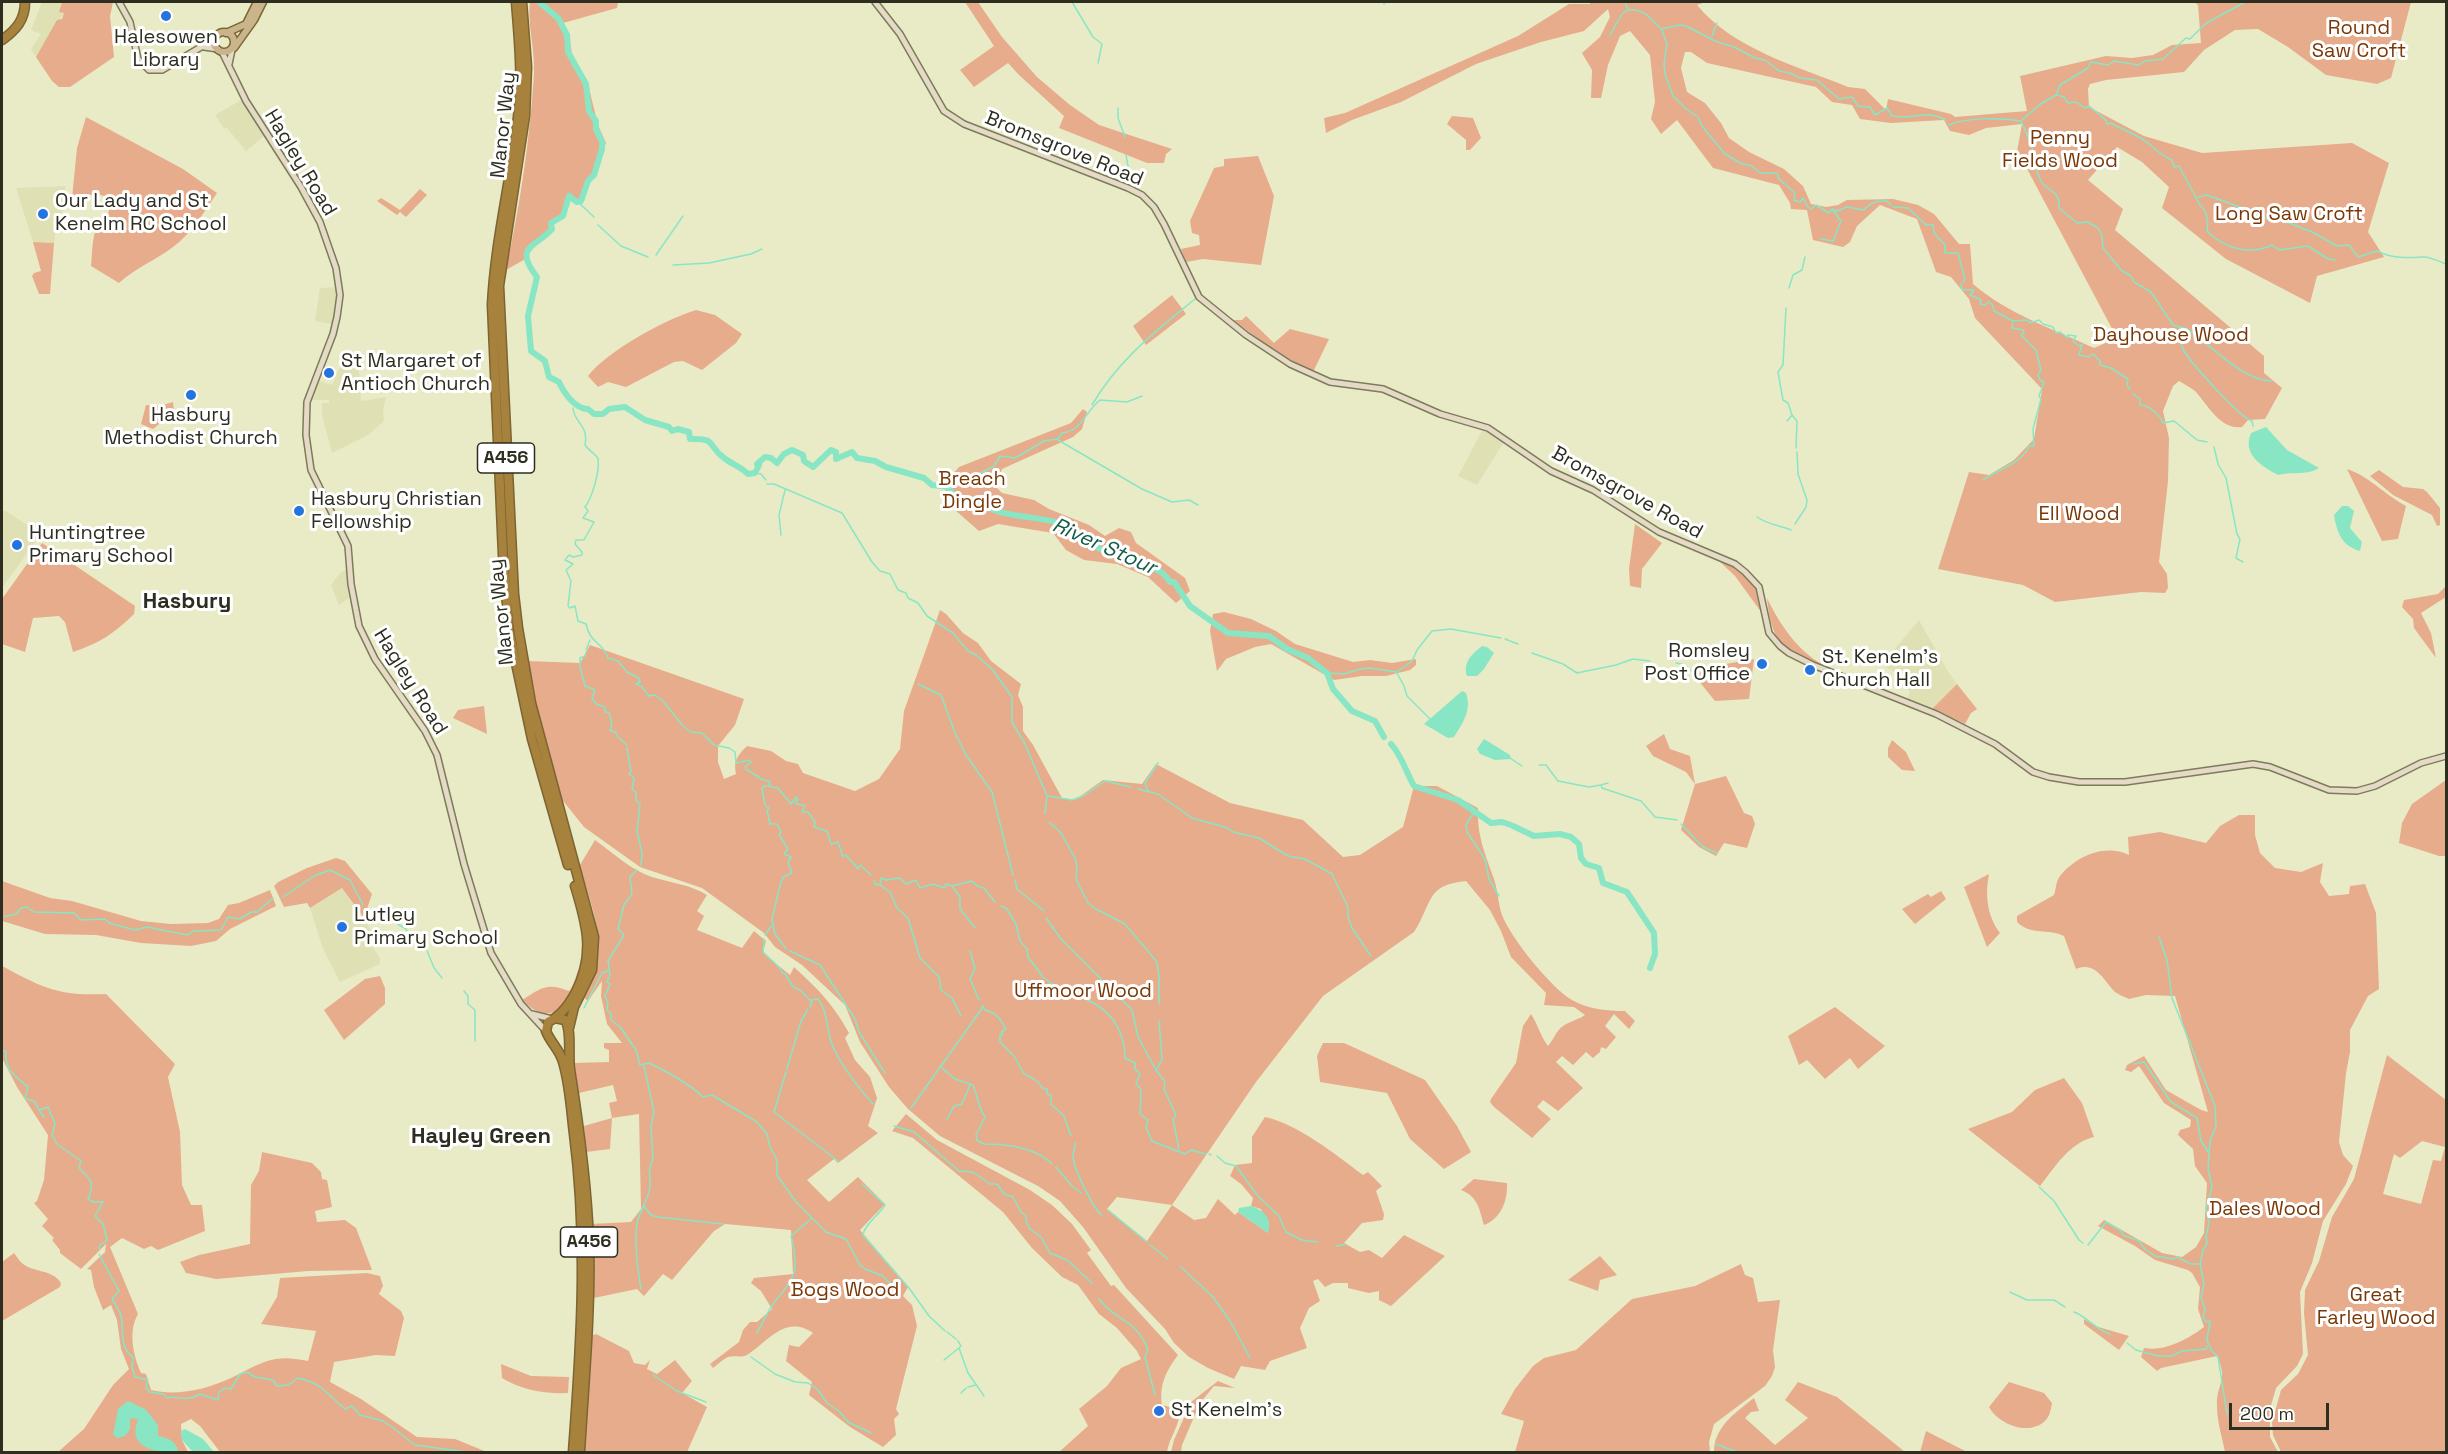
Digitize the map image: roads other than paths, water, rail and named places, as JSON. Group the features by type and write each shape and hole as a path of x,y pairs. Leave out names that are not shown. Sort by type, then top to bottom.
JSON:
{"highway":[{"path":"2,40 19,25 25,2"},
{"name":"Manor Way","path":"516,2 520,48 518,116 494,276 493,349 505,585 509,630 532,740 577,892 588,942 588,958 582,979 566,1009 554,1018"},
{"name":"Manor Way","path":"522,2 526,68 525,116 499,286 500,347 514,594 522,659 539,737 594,937 592,970 574,1007 569,1030"},
{"path":"547,1034 561,1040 569,1030 565,1020 554,1018"},
{"name":"A456","path":"554,1018 546,1026 547,1034 561,1054 566,1076 581,1205 583,1287 573,1452"},
{"name":"A456","path":"569,1030 568,1057 584,1161 589,1242 588,1322 580,1452"}],"main road":[{"path":"119,2 130,22 136,54 141,64 149,70 158,71 213,40 218,33 226,33 246,24 257,2"},
{"path":"233,49 257,15 263,2"},
{"name":"Bromsgrove Road","path":"875,2 900,34 944,111 964,124 1142,195 1154,207 1164,224 1199,297 1246,335 1290,364 1314,376 1340,384 1383,389 1440,414 1488,428 1551,471 1593,490 1659,532 1735,564 1759,587 1769,633 1780,646 1813,665 1917,705 1966,729 1995,744 2033,772 2059,780 2103,783 2253,764 2270,767 2322,788 2349,791 2366,789 2421,763 2446,756"},
{"path":"226,33 234,41 229,66"},
{"path":"213,40 213,45 220,50"},
{"path":"199,48 233,49"},
{"name":"Hagley Road","path":"220,50 252,111 301,187 320,222 336,268 340,295 338,310 333,334 307,402 306,435 311,471 348,546 351,584 359,626 380,666 428,735 437,755 464,864 490,953 520,1002 547,1034"},
{"path":"530,1013 554,1018"}],"waterway":[{"name":"River Stour","path":"539,2 558,18 567,35 568,52 586,84 589,111 596,121 596,129 602,142 594,175 588,181 581,201 577,202 569,196 563,216 551,223 552,229 533,244 527,253 530,267 537,277 528,316 531,351 545,361 549,377 559,382 574,403 594,414 603,414 609,409 625,407 645,420 669,427 672,431 678,429 689,432 690,439 708,441 724,458 748,474 755,473 759,465 757,464 765,457 777,463 784,454 792,450 803,455 804,461 813,467 831,450 836,452 836,459 852,452 857,458 875,461 886,467 924,478 932,485 948,487 959,503 967,504 972,499 980,508 985,505 1000,512 1066,525 1077,534 1086,537 1098,548 1129,557 1143,567 1162,573 1170,582 1174,582 1190,606 1228,633 1269,636 1287,649 1308,658 1327,673 1333,689 1352,711 1375,721 1384,737"},
{"path":"1072,2 1093,37 1102,44 1098,63"},
{"path":"1610,35 1622,14 1628,10 1625,2"},
{"path":"2245,2 2205,24 2190,39 2186,38 2163,59 2145,61 2139,65 2114,61 2108,65 2091,62 2088,68 2060,85 2056,95 2039,105 2021,121 2032,147 2038,175 2043,184 2057,197 2059,208 2077,223 2088,222 2098,228 2102,235 2103,248 2122,271 2131,276 2134,282 2151,292 2173,325 2187,329 2249,375 2271,381"},
{"path":"1628,10 1642,12 1661,29 1686,26 1715,41 1765,60 1779,71 1800,78 1817,80 1839,99 1852,97 1858,106 1870,107 1875,115 1887,108 1892,116 1932,115 1945,120"},
{"path":"1712,36 1717,23"},
{"path":"1662,30 1667,44 1665,74 1673,96 1698,117 1702,126 1725,154 1740,163 1752,166 1760,173 1777,173 1779,179 1795,193 1794,200 1800,202 1803,198 1811,209 1816,205 1829,213 1832,209 1837,211 1847,207 1864,210 1880,201 1887,201 1891,205"},
{"path":"2057,95 2064,97 2068,103 2076,102 2085,108 2089,106 2106,120 2107,124 2111,123 2139,137 2172,160 2174,167 2179,166 2206,213 2207,231 2221,242 2246,250 2272,245 2279,250 2308,246 2328,259 2335,260"},
{"path":"1118,108 1118,118 1125,137"},
{"path":"1949,125 1974,119 2020,121"},
{"path":"1125,181 1128,166 1126,155"},
{"path":"2198,197 2207,195 2248,210 2263,219 2276,218 2312,232 2337,246 2349,245 2358,257 2377,251 2394,257 2427,257 2446,264"},
{"path":"578,202 594,217"},
{"path":"1893,207 1908,208 1926,225 1933,225 1934,233 1945,245 1945,253 1958,253 1965,279 1963,282"},
{"path":"1821,239 1833,241 1841,221 1832,209"},
{"path":"656,255 683,216"},
{"path":"598,225 621,246 648,257"},
{"path":"673,265 709,263 751,254 762,249"},
{"path":"1789,288 1793,275 1802,270 1805,257"},
{"path":"1961,284 1962,290 1974,290 1970,295 1981,300 1980,304 1985,305 1989,302 1994,311 2013,321 2027,320 2030,323 2039,320 2053,327 2056,333 2060,332 2068,338 2068,335 2076,336 2073,341 2079,346 2082,345 2079,355 2089,357 2093,354 2100,361 2100,365 2111,368 2128,379 2127,385 2130,389"},
{"path":"1092,405 1126,360 1195,299"},
{"path":"1786,308 1783,365 1778,372 1783,400 1788,403 1792,415 1787,421"},
{"path":"1983,480 2015,462 2021,458 2029,446 2034,446 2033,429 2044,382 2038,375 2041,370 2036,350 2021,335 2024,333 2023,330 2012,328 2013,323"},
{"path":"2179,328 2181,345 2189,358 2227,401 2252,421 2253,426"},
{"path":"2133,394 2140,399 2140,405 2154,411 2163,423 2174,421 2197,440 2207,442"},
{"path":"948,487 960,479 968,480 994,466 1000,456 1015,458 1044,441 1058,439 1062,433 1069,432 1079,425 1100,400 1127,402 1142,396"},
{"path":"573,408 585,433 585,445 598,459 598,470 595,484 585,507 588,511 583,518 594,522 584,540 576,540 575,544 582,555 573,557 569,555 565,560 573,564 566,570 571,581 568,606 570,608 575,606 578,621 586,624 590,636 603,649 608,658 618,661 627,672 639,678 640,682 636,684 641,686 649,696 655,695 663,701 683,726 691,732 702,733 714,745 729,748 735,752 736,763 750,760 746,769 763,780 769,781 770,786 764,786 762,789 765,805 769,808 767,811 770,824 777,824 781,832 779,835 788,849 784,854 791,857 788,862 792,873 783,877 772,919 775,934 786,949"},
{"path":"1792,415 1797,421 1796,448"},
{"path":"1058,440 1142,489 1172,502 1189,500 1198,505"},
{"path":"2214,447 2218,464 2226,478 2237,534 2240,539 2236,558 2243,562"},
{"path":"1795,524 1806,507 1807,500 1798,474 1797,452"},
{"path":"755,473 761,474 766,480"},
{"path":"767,484 774,484 842,513 872,562 880,571 890,574 898,590 906,593 908,598 918,603 927,616 953,633 968,651 992,669 1012,697 1012,722 1025,744 1047,796 1045,814"},
{"path":"781,535 779,515 785,490"},
{"path":"1757,517 1765,522 1791,530"},
{"path":"1327,673 1344,674 1370,668 1397,672 1412,661 1417,650 1432,631 1451,629 1501,638"},
{"path":"1505,639 1518,644"},
{"path":"586,650 590,640"},
{"path":"586,653 580,658 585,686 595,690 592,698 596,704 605,707 605,712 609,713 612,723 610,730 627,745"},
{"path":"1532,653 1563,664 1577,673 1633,659 1650,661"},
{"path":"1676,663 1685,665 1698,677"},
{"path":"1397,673 1407,696 1430,719"},
{"path":"918,684 941,695 966,755 992,792 1013,875"},
{"name":"River Stour","path":"1391,744 1414,786 1458,800 1491,823 1502,822 1511,825"},
{"path":"627,748 631,772 629,774 634,778 632,789 636,792 636,800 640,804 637,831 642,853 641,865"},
{"path":"1510,758 1522,766"},
{"path":"1148,791 1145,783 1158,763"},
{"path":"1539,765 1546,765 1558,781 1589,787 1601,785 1602,788 1641,801 1655,817 1677,820"},
{"path":"1049,796 1072,800 1083,796 1105,781 1131,787"},
{"path":"1601,785 1608,783"},
{"path":"771,787 778,788 791,804 796,797 798,799 795,803 805,806 802,812 808,812 815,822 814,827 827,831 831,844 838,842 843,857 846,855 858,869 860,865 871,875"},
{"path":"1138,789 1158,794 1192,818 1259,838 1288,856 1305,859 1332,874 1348,907 1348,917 1352,928 1371,956"},
{"path":"1474,812 1466,825 1467,832 1485,859 1489,879 1499,896"},
{"path":"1049,822 1061,833 1075,858 1076,879 1088,903 1125,924 1157,962 1159,1004"},
{"path":"1681,824 1703,847 1717,853"},
{"name":"River Stour","path":"1513,826 1534,836 1560,834 1571,837 1579,844 1581,858 1586,864 1599,868 1603,883 1627,892 1654,933 1655,954 1650,968"},
{"path":"283,897 314,876 330,870 350,880 363,905"},
{"path":"637,870 630,877 632,894 624,905 618,929 624,935 608,961 610,974 607,982 610,984 605,996 611,1020 620,1027 636,1050 640,1065 649,1063 656,1066 684,1082 703,1097 712,1095 757,1122 767,1134 770,1147 777,1160 777,1175 796,1202 826,1232 846,1239 860,1265 883,1276 892,1286 890,1292"},
{"path":"874,880 875,884 880,885 881,878 886,880 900,878 906,884 916,880 920,888 933,884 945,888 946,884 952,886 972,881 984,888 995,902"},
{"path":"1015,880 1017,889 1044,911"},
{"path":"880,885 890,892 897,908 908,918 920,958 939,977 941,990 952,998 961,1016"},
{"path":"952,886 960,897 960,909 975,928"},
{"path":"2,917 16,914 21,908 27,907 34,912 74,913 81,920 105,919 109,923 135,930 147,927 188,935 193,931 221,930 228,917 240,919 251,912 257,912 273,898"},
{"path":"1001,906 1007,909 1016,924 1020,941 1027,949 1028,957 1043,977 1066,990 1071,997 1083,998 1102,1008 1114,1022 1122,1038 1125,1058 1135,1063 1135,1069 1140,1074 1136,1083 1141,1090 1140,1114 1148,1120 1146,1127 1152,1141 1185,1154 1191,1150 1206,1154"},
{"path":"371,910 390,915 393,921 406,929 414,941 426,948 434,968 442,978"},
{"path":"1046,918 1061,939 1132,1010 1138,1037 1165,1082 1164,1089 1176,1115 1173,1119 1179,1149"},
{"path":"765,935 771,926"},
{"path":"2159,937 2167,960 2172,998 2215,1106 2216,1126 2210,1141 2208,1169 2212,1187 2206,1209 2209,1222 2207,1244 2200,1264 2204,1284 2201,1297 2205,1309 2203,1317 2206,1322 2210,1321 2207,1340 2211,1350 2218,1357 2227,1414"},
{"path":"764,939 763,952 780,968 793,987 800,990 810,1000 818,999 835,1052 850,1076 873,1104"},
{"path":"790,951 820,965 855,1019 859,1032 885,1073"},
{"path":"970,951 975,968 970,979 979,1000"},
{"path":"584,1008 602,973 609,970"},
{"path":"464,991 468,996 468,1004 475,1010 475,1041"},
{"path":"810,1007 812,1000"},
{"path":"982,1005 985,1010 995,1014 1001,1021 1006,1029 1001,1032 1003,1034 1000,1035 1000,1042 1014,1056 1024,1074 1042,1088 1047,1089 1047,1094 1051,1095 1051,1104 1064,1116 1071,1136"},
{"path":"911,1108 983,1007"},
{"path":"787,1069 801,1021 808,1009"},
{"path":"1157,1069 1162,1060 1159,1021"},
{"path":"2,1050 6,1052 7,1064 11,1072 28,1087 25,1098 35,1102 39,1110 48,1107 55,1124 52,1135 57,1144 81,1161 79,1168 91,1182 88,1199 103,1202 95,1216 103,1224 107,1240 100,1245 99,1249"},
{"path":"2134,1064 2144,1062 2171,1102 2197,1118 2201,1141 2209,1153"},
{"path":"641,1289 636,1231 638,1219 650,1188 650,1170 653,1160 651,1127 654,1112 644,1066"},
{"path":"941,1067 955,1079 973,1085 985,1117 976,1135 977,1140 984,1144 1029,1150 1052,1164"},
{"path":"786,1072 774,1112 838,1161"},
{"path":"947,1119 954,1106 962,1104 970,1085"},
{"path":"39,1110 44,1117"},
{"path":"894,1126 914,1132 959,1171 973,1172 990,1184 997,1184 1004,1194 1013,1197 1021,1212 1026,1216 1030,1229 1041,1237 1050,1253 1067,1260 1092,1283"},
{"path":"1075,1143 1073,1156 1076,1169 1089,1197 1102,1215"},
{"path":"1217,1156 1225,1163 1236,1166 1258,1196 1279,1216 1286,1232 1302,1240 1317,1242"},
{"path":"1056,1167 1081,1193"},
{"path":"862,1184 885,1205 863,1235 909,1288 929,1316 945,1331"},
{"path":"2039,1187 2054,1201 2083,1243"},
{"path":"644,1206 651,1215 657,1217 723,1224"},
{"path":"1108,1210 1147,1242"},
{"path":"757,1333 792,1278 795,1257 791,1236 812,1218"},
{"path":"2088,1245 2106,1222 2120,1230 2123,1235 2139,1241 2155,1256 2174,1259 2177,1257 2191,1264 2200,1264"},
{"path":"1337,1246 1346,1244"},
{"path":"1150,1245 1168,1259"},
{"path":"99,1254 119,1291 112,1299 122,1321 124,1344 133,1357 132,1367 135,1377 148,1380 146,1388 150,1392 163,1394 167,1398 190,1398 200,1394 218,1400 219,1392 225,1388 231,1389 240,1374 247,1372 255,1377 273,1380 277,1386 288,1385 298,1378 319,1386 345,1409 352,1406 360,1415 383,1421 415,1445 466,1452"},
{"path":"1181,1267 1213,1297 1230,1321 1250,1358"},
{"path":"2010,1292 2027,1300 2054,1300 2065,1307"},
{"path":"1099,1299 1112,1312 1132,1326 1143,1340 1148,1350 1145,1357 1155,1395"},
{"path":"2074,1312 2110,1334"},
{"path":"947,1332 956,1339"},
{"path":"958,1341 968,1373 984,1396"},
{"path":"2127,1343 2136,1350 2158,1356 2172,1356 2182,1351 2206,1349 2207,1346"},
{"path":"944,1360 959,1348"},
{"path":"751,1357 775,1374 795,1382 808,1383 817,1389 827,1403 839,1411 848,1422 871,1433"},
{"path":"653,1375 677,1391 706,1402"},
{"path":"968,1387 976,1385"},
{"path":"961,1393 966,1388"},
{"path":"1716,1444 1737,1452"}],"place":[{"name":"Halesowen Library","path":"166,16"},
{"name":"Our Lady and St Kenelm RC School","path":"43,214"},
{"name":"St Margaret of Antioch Church","path":"329,373"},
{"name":"Hasbury Methodist Church","path":"191,395"},
{"name":"Hasbury Christian Fellowship","path":"299,511"},
{"name":"Huntingtree Primary School","path":"17,545"},
{"name":"Romsley Post Office","path":"1762,664"},
{"name":"St. Kenelm's Church Hall","path":"1810,670"},
{"name":"Lutley Primary School","path":"342,927"},
{"name":"St Kenelm's","path":"1159,1411"}],"district":[{"name":"Hasbury","path":"187,602"},
{"name":"Hayley Green","path":"481,1137"}],"park label":[{"name":"Round Saw Croft","path":"2359,40"},
{"name":"Penny Fields Wood","path":"2060,150"},
{"name":"Long Saw Croft","path":"2289,215"},
{"name":"Dayhouse Wood","path":"2171,336"},
{"name":"Breach Dingle","path":"972,492"},
{"name":"Ell Wood","path":"2079,515"},
{"name":"Uffmoor Wood","path":"1083,992"},
{"name":"Dales Wood","path":"2265,1210"},
{"name":"Bogs Wood","path":"845,1291"},
{"name":"Great Farley Wood","path":"2376,1308"}]}
